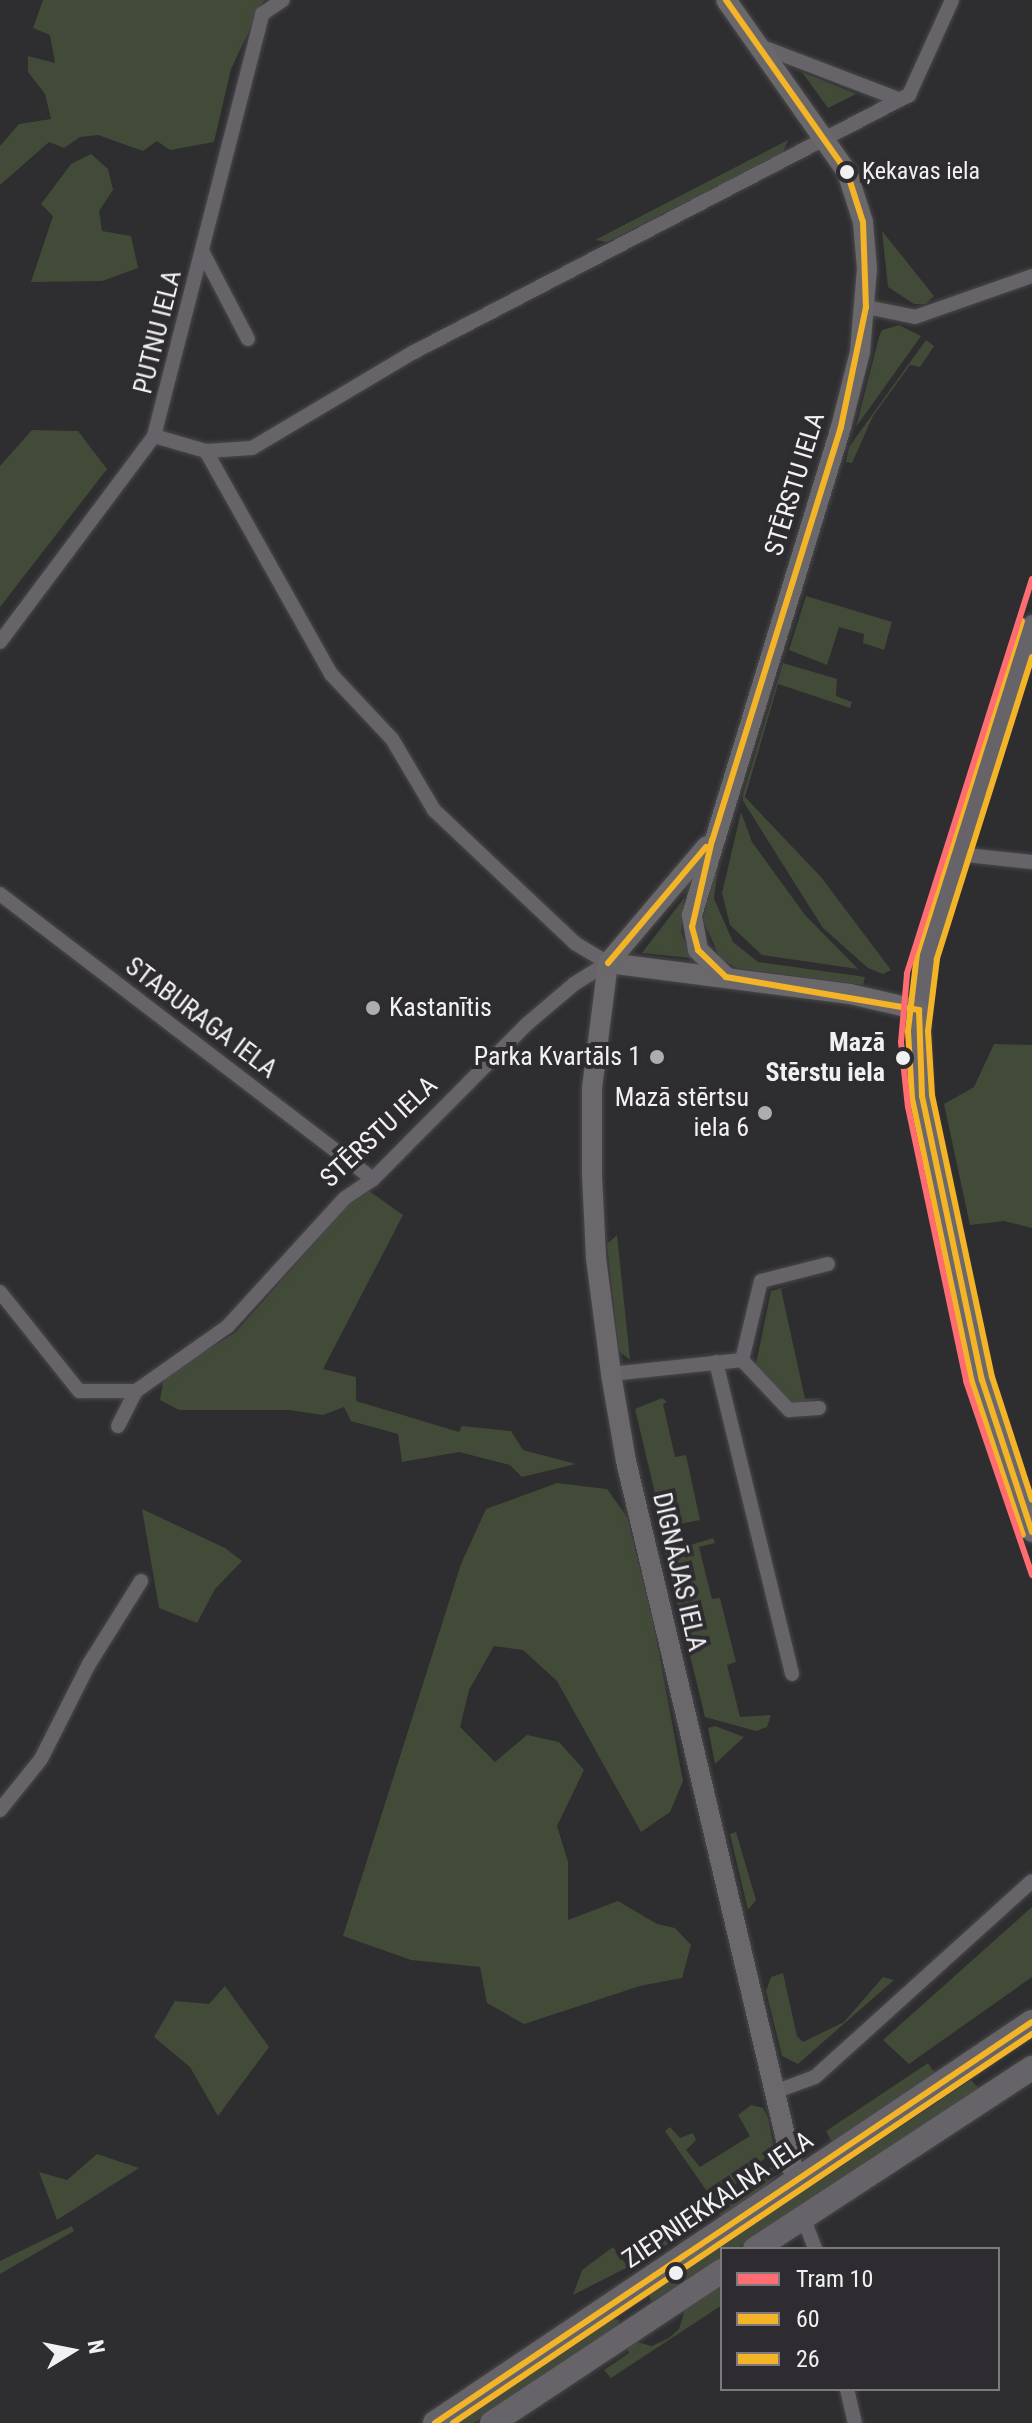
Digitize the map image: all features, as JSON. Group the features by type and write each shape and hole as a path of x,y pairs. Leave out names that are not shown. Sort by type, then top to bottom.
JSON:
{"highway":[{"name":"ZIEPNIEKKALNA IELA","path":"435,2423 1032,2022"},
{"path":"974,2063 1000,2070 1002,2079 995,2092"},
{"path":"758,2247 1032,2068"},
{"path":"492,2423 720,2272"},
{"path":"625,2296 628,2312 644,2322"}],"main road":[{"name":"STĒRSTU IELA","path":"726,0 847,172 863,222 866,307 841,427 712,840 692,927 698,950 726,977"},
{"name":"STĒRSTU IELA","path":"608,963 712,840"},
{"path":"608,963 850,994 919,1010 922,1096 975,1350 1032,1532"},
{"name":"DIGNĀJAS IELA","path":"608,963 592,1088 592,1175 596,1258 611,1374 644,1539 777,2091 796,2182"}],"street":[{"name":"PUTNU IELA","path":"0,642 154,436 262,14 283,0"},
{"path":"154,436 206,451 252,448 401,359 826,139 916,87 952,0"},
{"path":"758,46 898,99"},
{"path":"203,253 248,339"},
{"path":"866,307 915,317 1032,276"},
{"path":"206,451 331,674 392,739 434,810 575,943 608,963"},
{"path":"919,1010 927,957 957,854 1032,624"},
{"path":"957,854 1032,862"},
{"name":"STABURAGA IELA","path":"0,894 373,1179"},
{"name":"STĒRSTU IELA","path":"118,1426 136,1391 228,1326 345,1198 373,1179 527,1024 574,984 608,963"},
{"path":"742,1360 761,1281 828,1264"},
{"path":"0,1292 79,1391 136,1391"},
{"path":"611,1374 742,1360"},
{"path":"742,1360 789,1410 819,1408"},
{"path":"716,1362 792,1674"},
{"path":"0,1810 41,1759 89,1664 141,1581"},
{"path":"777,2091 815,2077 1032,1881"},
{"path":"803,2217 814,2247"},
{"path":"847,2391 855,2423"}],"green space":[{"path":"43,0 264,0 231,69 214,142 170,150 157,141 143,151 98,135 80,137 64,148 49,142 0,185 0,146 19,124 51,119 45,94 28,72 28,56 55,63 50,35 33,28"},
{"path":"802,72 856,94 828,108"},
{"path":"788,140 782,154 607,242 595,240"},
{"path":"91,154 108,169 113,190 99,211 102,231 131,236 138,268 102,281 31,282 53,216 41,204 71,164"},
{"path":"882,231 934,296 926,304 914,304 888,287"},
{"path":"899,325 921,336 856,427 879,337 882,330"},
{"path":"926,340 934,346 920,367 910,365 873,416 852,463 846,462 849,447"},
{"path":"32,430 78,431 107,469 0,607 0,466"},
{"path":"806,596 892,622 884,650 863,643 864,634 839,627 827,665 789,650"},
{"path":"783,663 837,679 836,696 852,702 850,708 778,684 745,797 821,877 891,970 883,974 868,968 823,928 743,801"},
{"path":"741,812 752,842 805,915 858,969 762,955 730,925 722,893"},
{"path":"720,850 714,899 733,942 758,962 865,977 863,985 737,968 720,958 703,920"},
{"path":"684,898 681,932 691,958 642,953"},
{"path":"994,1044 1032,1045 1032,1228 1004,1221 970,1225 944,1104 974,1087"},
{"path":"369,1191 403,1215 323,1369 356,1377 356,1401 459,1432 462,1426 511,1431 523,1450 576,1464 522,1477 510,1465 459,1452 402,1462 398,1434 351,1421 344,1407 323,1415 289,1410 179,1410 160,1400 164,1376 235,1333 348,1205"},
{"path":"617,1235 630,1360 619,1351 607,1244"},
{"path":"793,1285 781,1289 805,1399 822,1398 799,1403 790,1403 756,1364 771,1291"},
{"path":"662,1398 667,1402 663,1404 675,1457 686,1455 700,1520 663,1527 635,1409"},
{"path":"557,1483 607,1489 627,1517 653,1622 683,1781 670,1812 641,1832 557,1681 523,1650 494,1646 469,1690 460,1727 495,1762 527,1735 559,1742 584,1770 557,1826 568,1862 568,1920 618,1901 657,1924 675,1928 691,1945 682,1978 640,1986 524,2024 487,2003 480,1967 411,1960 343,1936 461,1564 486,1509"},
{"path":"142,1509 225,1548 242,1561 215,1589 197,1623 159,1608"},
{"path":"713,1538 715,1543 699,1547 712,1599 720,1598 736,1662 727,1665 740,1717 771,1715 767,1727 756,1731 705,1717 665,1553"},
{"path":"715,1726 744,1737 715,1764 708,1728"},
{"path":"736,1832 756,1900 748,1910 730,1834"},
{"path":"1032,1907 1032,1977 909,2064 883,2040"},
{"path":"783,1973 797,2036 803,2042 844,2022 883,1977 894,1980 798,2064 782,2056 766,1991 771,1977"},
{"path":"225,1986 269,2047 218,2116 190,2067 154,2037 175,2001 209,2004"},
{"path":"928,2063 934,2072 918,2088 833,2144 826,2131"},
{"path":"971,2080 980,2090 739,2247 720,2247 720,2259 651,2302 649,2294"},
{"path":"751,2105 763,2108 774,2150 715,2203 665,2131 670,2127 680,2138 693,2133 696,2140 686,2150 700,2167 750,2136 738,2115"},
{"path":"97,2154 139,2168 57,2220 39,2172 67,2180"},
{"path":"778,2161 777,2175 759,2195 723,2217 719,2214"},
{"path":"698,2208 703,2217 696,2227 653,2253 642,2247"},
{"path":"72,2226 74,2231 0,2274 0,2261"},
{"path":"613,2247 628,2267 573,2295 582,2270"},
{"path":"720,2286 720,2306 611,2378 604,2370 629,2353 626,2346 633,2341 652,2346 669,2338 679,2329 685,2310"},
{"path":"611,2318 619,2320 619,2327 474,2423 453,2423"}],"tram line":[{"name":"10","path":"1032,579 907,974 901,1042 908,1107 966,1381 1032,1575"}],"transit line":[{"name":"60","path":"726,0 847,172 863,222 866,307 841,427 712,840 692,927 698,950 726,977 919,1010"},
{"name":"26","path":"1022,621 917,954 908,1031 912,1098 972,1382 1023,1535"},
{"path":"1032,657 937,959 928,1031 932,1095 992,1377 1032,1500"},
{"name":"60","path":"608,963 706,847"},
{"name":"60","path":"919,1010 922,1096 982,1380 1032,1532"},
{"name":"60","path":"435,2423 1032,2022"},
{"name":"26","path":"453,2423 1032,2034"}],"place":[{"name":"Ķekavas iela","path":"847,172"},
{"name":"Kastanītis","path":"373,1008"},
{"name":"Parka Kvartāls 1","path":"657,1057"},
{"name":"Mazā Stērstu iela","path":"903,1058"},
{"name":"Mazā stērtsu iela 6","path":"765,1113"}]}
